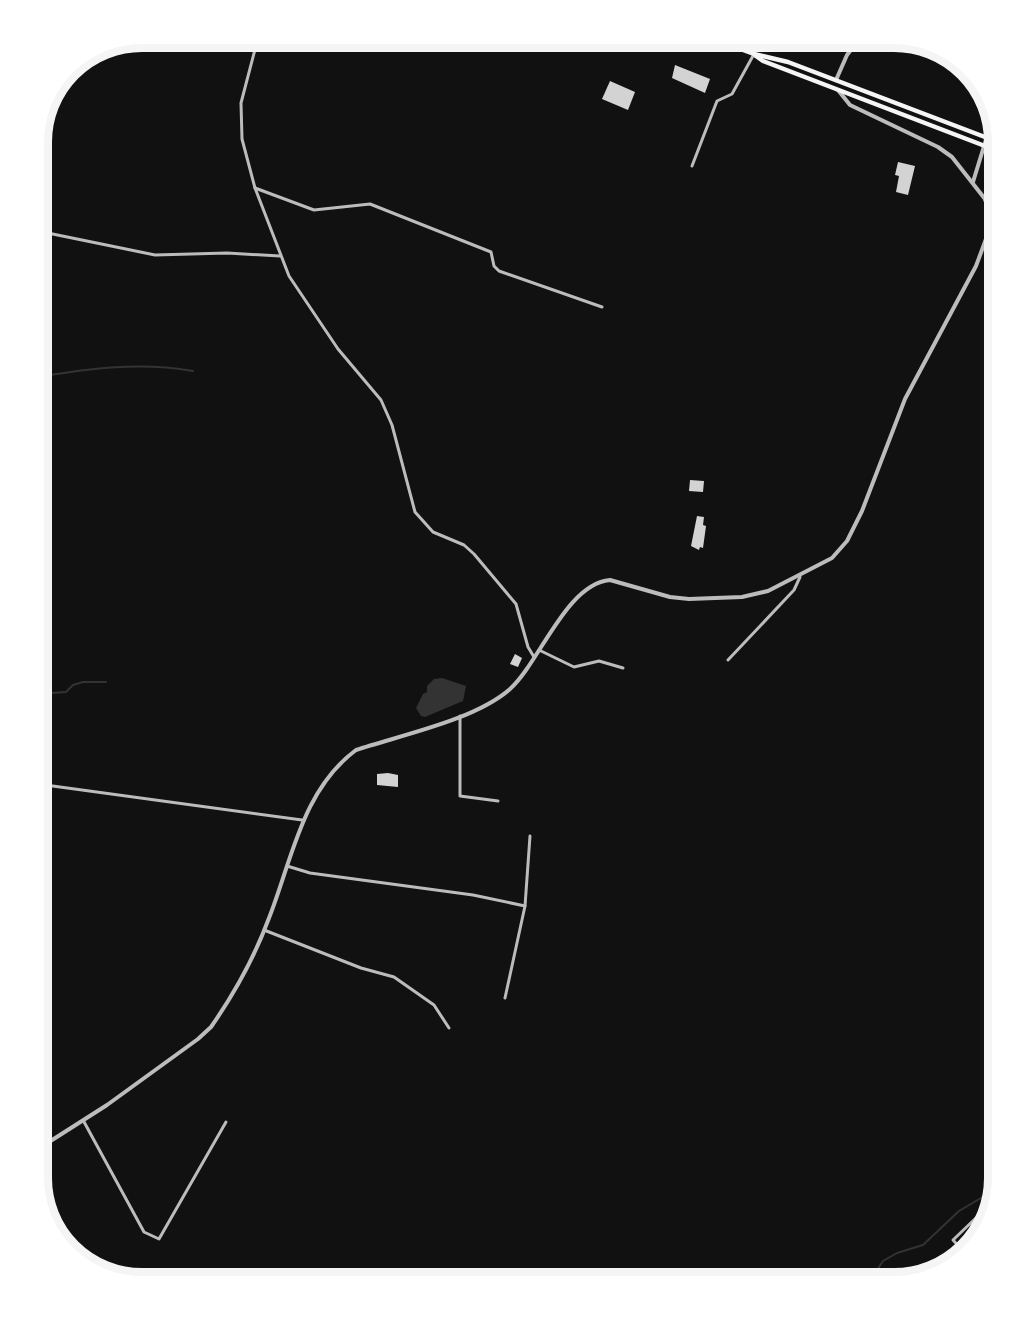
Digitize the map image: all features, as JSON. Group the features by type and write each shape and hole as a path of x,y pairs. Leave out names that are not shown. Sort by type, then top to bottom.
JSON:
{"main road":[{"path":"738,48 788,62 988,138"},
{"path":"754,54 763,61 988,147"}],"street":[{"path":"256,48 239,117 242,139 255,188 280,256 301,298 338,349 381,400 392,425 415,512 433,532 464,545 474,554 516,604 528,647 534,657"},
{"path":"836,80 852,48"},
{"path":"693,166 717,101 732,94 754,54"},
{"path":"838,90 850,105 938,147 962,167 985,199 988,218"},
{"path":"973,183 988,136"},
{"path":"255,188 314,210 370,204 491,252 494,267 499,271 602,306"},
{"path":"48,1142 148,1076 211,1027 264,930 302,820 335,770 356,750 460,716 493,701 511,688 572,604 590,586 600,581 610,580 670,597 715,599 751,595 800,577 832,558 847,541 862,511 905,399 976,266 988,227"},
{"path":"48,233 154,255 227,253 280,256"},
{"path":"728,660 795,590 800,577"},
{"path":"539,650 568,666 599,661 623,668"},
{"path":"460,716 460,796 498,801"},
{"path":"48,785 302,820"},
{"path":"505,998 525,906 530,836"},
{"path":"287,866 310,873 473,895 525,906"},
{"path":"264,930 361,968 394,977 434,1005 449,1028"},
{"path":"82,1120 144,1232 159,1239 226,1122"},
{"path":"958,1246 953,1240 980,1215"}],"shaded area":[{"path":"442,678 466,686 463,701 425,717 421,716 416,708 423,694 427,692 427,686 434,679"}],"building":[{"path":"675,65 710,79 705,93 672,78"},
{"path":"610,81 635,92 628,110 602,99"},
{"path":"898,162 915,166 908,195 896,192 899,176 895,175"},
{"path":"690,480 704,481 703,492 689,491"},
{"path":"697,516 704,517 703,525 706,526 703,548 700,547 699,550 691,546"},
{"path":"515,654 522,658 518,667 510,664"},
{"path":"377,774 398,775 398,787 377,785"}],"waterway":[{"path":"48,375 116,367 154,367 193,371"},
{"path":"48,693 66,692 73,685 83,682 106,682"},
{"path":"876,1272 883,1261 897,1253 923,1245 959,1211 987,1192"}]}
